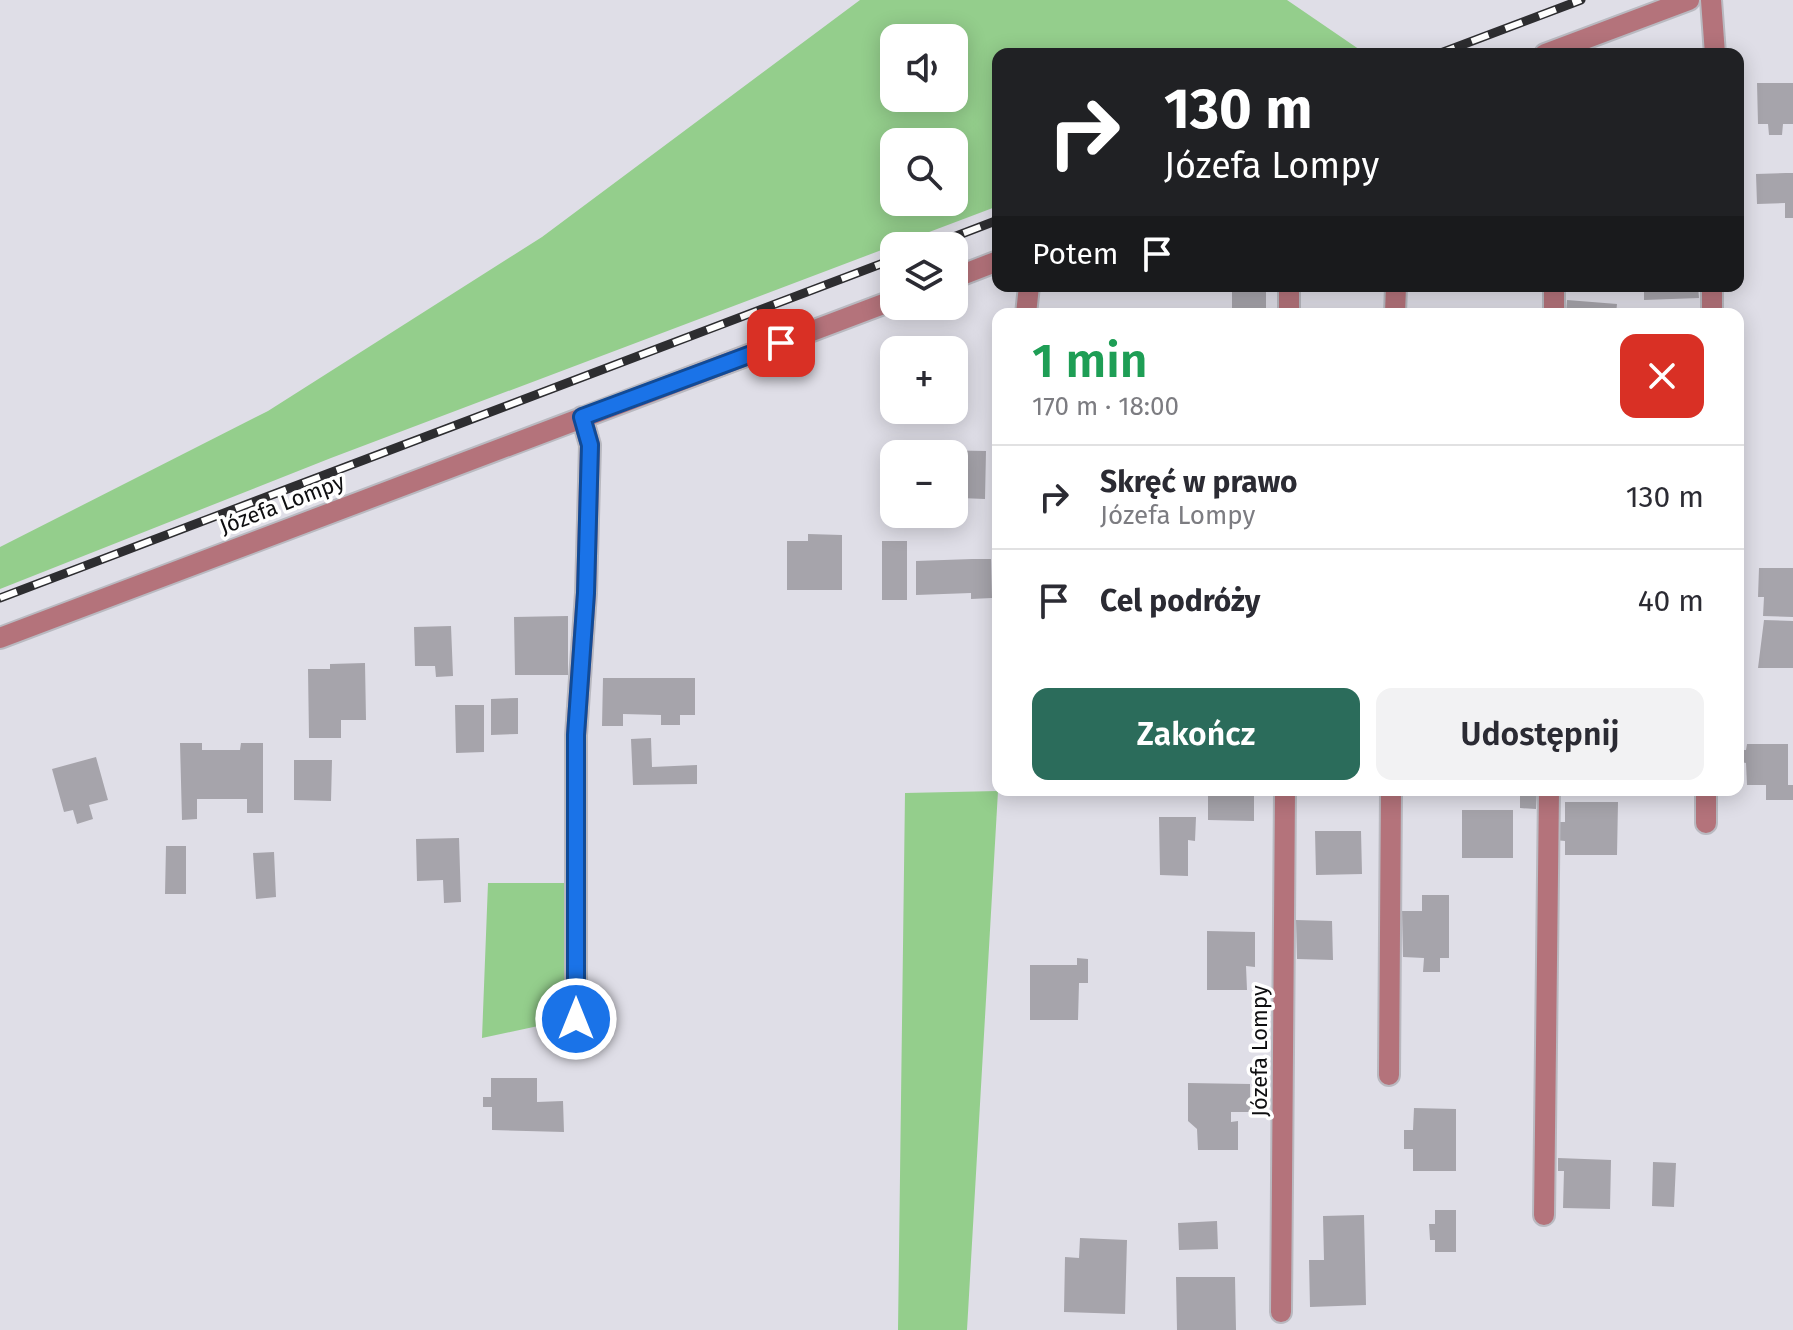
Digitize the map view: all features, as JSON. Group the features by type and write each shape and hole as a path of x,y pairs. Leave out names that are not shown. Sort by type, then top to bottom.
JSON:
{"street":[{"path":"1561,48 1689,0"},
{"path":"1711,0 1715,48"},
{"path":"968,273 992,263"},
{"name":"Józefa Lompy","path":"0,638 880,305"},
{"path":"576,1019 576,735 586,593 590,445 582,417"},
{"name":"Józefa Lompy","path":"1281,1312 1285,796"},
{"path":"1389,1075 1391,796"},
{"path":"1544,1215 1549,796"},
{"path":"1706,796 1706,823"}],"green space":[{"path":"860,0 1287,0 1357,48 992,48 992,208 929,232 880,232 880,251 331,458 0,589 0,547 268,411 542,237"},
{"path":"992,791 992,796 998,796 967,1330 898,1330 905,793"},
{"path":"488,883 567,883 566,1020 482,1038"}],"building":[{"path":"1757,83 1793,83 1793,124 1783,124 1782,135 1769,135 1768,124 1758,124"},
{"path":"1793,173 1793,218 1785,218 1785,203 1757,204 1756,174"},
{"path":"1232,292 1266,292 1266,308 1232,308"},
{"path":"1644,292 1698,292 1699,298 1644,300"},
{"path":"1567,300 1617,304 1617,308 1566,308"},
{"path":"968,451 986,451 985,499 968,498"},
{"path":"808,534 842,535 842,590 787,590 787,541 808,541"},
{"path":"882,541 907,541 907,600 882,600"},
{"path":"991,559 992,598 971,599 971,593 916,595 916,561"},
{"path":"1759,568 1793,568 1793,617 1763,616 1764,597 1758,597"},
{"path":"568,616 568,675 515,675 514,617"},
{"path":"1764,620 1793,621 1793,668 1758,668"},
{"path":"451,626 453,676 436,677 435,666 415,666 414,627"},
{"path":"365,663 366,720 341,720 341,738 309,738 308,669 330,669 330,664"},
{"path":"603,678 695,678 695,715 680,715 680,725 661,725 661,715 623,714 623,726 602,726"},
{"path":"518,698 518,734 491,735 491,699"},
{"path":"455,705 484,705 484,752 456,753"},
{"path":"651,738 652,767 697,765 697,784 633,785 631,739"},
{"path":"180,743 202,743 202,750 240,750 241,743 263,743 263,813 247,813 247,799 197,799 197,819 182,820"},
{"path":"1747,744 1788,744 1788,785 1793,785 1793,800 1766,800 1766,785 1747,785"},
{"path":"96,757 108,800 89,805 93,819 77,824 73,810 64,812 52,769"},
{"path":"294,760 332,760 331,801 294,800"},
{"path":"1208,796 1254,796 1254,821 1208,820"},
{"path":"1520,796 1537,796 1536,809 1520,808"},
{"path":"1565,802 1618,802 1617,855 1565,855 1565,841 1554,840 1554,822 1565,822"},
{"path":"1462,810 1513,810 1513,858 1462,858"},
{"path":"1159,817 1196,817 1195,841 1188,840 1188,876 1160,875"},
{"path":"1315,831 1361,831 1362,874 1316,875"},
{"path":"459,838 461,902 444,903 443,880 417,881 416,839"},
{"path":"166,846 186,846 186,894 165,894"},
{"path":"274,852 276,897 256,899 253,853"},
{"path":"1422,895 1449,895 1449,958 1440,958 1440,972 1423,972 1424,958 1403,957 1402,911 1422,911"},
{"path":"1296,920 1332,921 1333,960 1297,959"},
{"path":"1207,931 1255,932 1255,967 1246,966 1247,990 1207,990"},
{"path":"1077,958 1088,959 1088,983 1079,983 1078,1020 1030,1020 1030,965 1077,965"},
{"path":"491,1078 537,1078 537,1102 563,1101 564,1132 492,1130 492,1107 483,1107 483,1097 491,1097"},
{"path":"1188,1083 1250,1084 1250,1112 1231,1112 1231,1122 1238,1121 1238,1150 1198,1150 1197,1129 1188,1121"},
{"path":"1414,1108 1456,1109 1456,1171 1413,1171 1413,1149 1404,1149 1404,1130 1413,1130"},
{"path":"1558,1158 1611,1160 1610,1209 1563,1208 1564,1171 1558,1171"},
{"path":"1653,1162 1676,1163 1674,1207 1652,1206"},
{"path":"1435,1210 1456,1210 1456,1252 1435,1252 1435,1240 1430,1240 1429,1224 1435,1224"},
{"path":"1364,1215 1366,1305 1310,1307 1309,1260 1324,1260 1323,1216"},
{"path":"1217,1221 1218,1249 1179,1250 1178,1223"},
{"path":"1080,1238 1127,1240 1125,1314 1064,1312 1065,1257 1079,1258"},
{"path":"1176,1277 1235,1277 1236,1330 1177,1330"}],"railway":[{"path":"1454,48 1581,0"},
{"path":"967,232 992,222"},
{"path":"0,598 880,264"}],"route":[{"path":"576,1019 576,735 586,593 590,445 582,417 781,343"}]}
